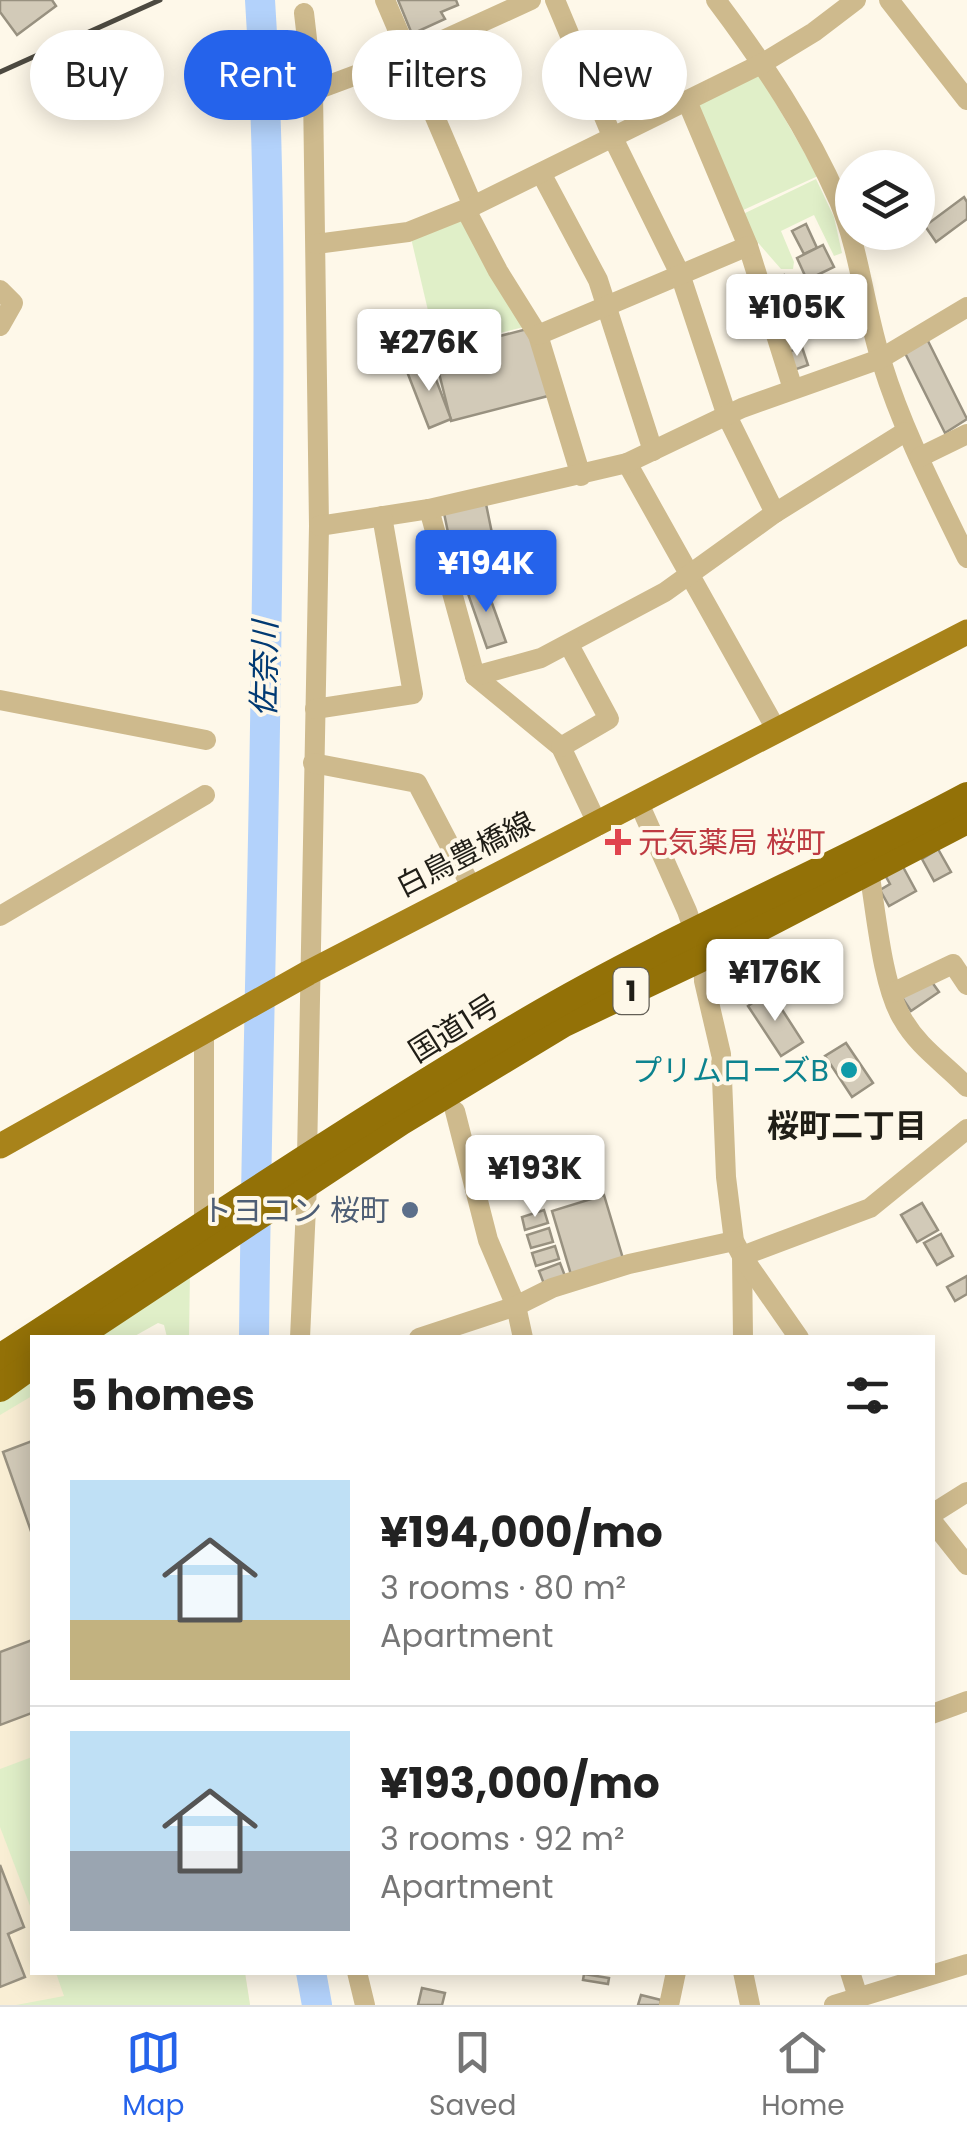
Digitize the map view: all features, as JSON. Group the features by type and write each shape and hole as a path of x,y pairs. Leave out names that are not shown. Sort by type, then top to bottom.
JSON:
{"highway":[{"name":"国道1号","path":"699,945 967,796"},
{"name":"国道1号","path":"39,1335 206,1237 532,1018 869,871 967,820"},
{"name":"国道1号","path":"78,1335 206,1237"},
{"name":"国道1号","path":"0,1358 30,1340"},
{"path":"0,1388 30,1366"}],"main road":[{"name":"白鳥豊橋線","path":"0,1146 308,973 967,632"}],"street":[{"path":"385,0 399,30"},
{"path":"465,30 531,0"},
{"path":"555,0 612,136 680,274 727,416 775,513"},
{"path":"716,0 763,62 812,143 841,206 880,360 905,432 967,558"},
{"path":"793,390 748,246 687,101 814,32 856,0"},
{"path":"888,0 967,100"},
{"path":"304,13 306,30"},
{"path":"300,1335 307,1171 319,526 314,120"},
{"path":"435,120 469,208 538,335 581,476"},
{"path":"316,244 408,232 542,175 646,120"},
{"path":"542,175 598,280 653,451"},
{"path":"538,335 748,246"},
{"path":"0,290 13,303 0,326"},
{"path":"319,526 430,509 627,463 727,416 880,360 967,307"},
{"path":"475,676 540,658 665,592 775,513 905,432"},
{"path":"920,457 967,434"},
{"path":"627,463 776,729"},
{"path":"430,509 475,676 561,747 597,823"},
{"path":"315,709 412,694 382,516"},
{"path":"561,747 609,718 569,645"},
{"path":"0,686 8,702 206,740"},
{"path":"314,763 417,783 472,888"},
{"path":"0,916 205,794"},
{"path":"638,801 699,945 722,1054 726,1176 738,1249 743,1335"},
{"path":"869,871 892,993 901,1018 928,1052 967,1087"},
{"path":"892,993 953,964 967,985"},
{"path":"204,1032 206,1237"},
{"path":"455,1111 488,1240 516,1306 522,1335"},
{"path":"428,1335 516,1306 552,1288 629,1264 738,1249 870,1208 967,1129"},
{"path":"738,1249 798,1335"},
{"path":"935,1515 967,1492"},
{"path":"935,1521 967,1565"},
{"path":"935,1713 967,1701"},
{"path":"935,1974 967,1964"},
{"path":"358,1975 365,2005"},
{"path":"669,2005 675,1975"},
{"path":"743,1975 750,2005"},
{"path":"851,1975 858,1997"},
{"path":"834,2005 931,1975"}],"shaded area":[{"path":"30,1378 30,1975 245,1975 250,2005 0,2005 0,1399"}],"green space":[{"path":"757,71 818,176 739,212 692,104"},
{"path":"816,179 834,217 835,250 842,253 834,256 814,215 781,231 794,262 793,269 781,269 753,237 743,214"},
{"path":"461,217 528,326 437,349 411,238"},
{"path":"190,1271 189,1335 166,1335 164,1325 158,1323 137,1335 95,1335"},
{"path":"30,1378 30,1397 0,1415 0,1399"},
{"path":"30,1758 30,1906 0,1827 0,1769"},
{"path":"57,1975 245,1975 250,2005 16,2005 64,1996"}],"building":[{"path":"0,0 52,0 56,6 17,35 0,12"},
{"path":"398,0 456,0 458,5 441,12 445,19 421,30 410,30"},
{"path":"964,197 967,219 936,242 935,219"},
{"path":"806,224 817,248 804,254 792,231"},
{"path":"823,245 834,267 807,280 797,258"},
{"path":"784,275 803,334 782,341 763,282"},
{"path":"831,322 836,332 827,336 823,326"},
{"path":"531,328 548,396 451,421 434,353"},
{"path":"927,339 967,419 945,433 904,351"},
{"path":"802,347 808,365 791,371 785,353"},
{"path":"429,361 451,419 429,428 406,369"},
{"path":"486,504 501,577 459,586 444,513"},
{"path":"484,581 506,642 487,648 466,588"},
{"path":"938,849 951,872 934,881 922,859"},
{"path":"902,865 916,891 889,906 880,890 890,884 885,875"},
{"path":"929,978 939,992 911,1011 901,996"},
{"path":"770,991 803,1042 781,1056 748,1006"},
{"name":"プリムローズB","path":"846,1043 873,1083 852,1097 825,1056"},
{"path":"604,1195 624,1262 572,1278 552,1211"},
{"path":"922,1203 938,1230 917,1242 901,1215"},
{"path":"544,1210 548,1223 525,1230 522,1217"},
{"path":"549,1228 553,1242 531,1248 527,1235"},
{"path":"941,1234 953,1256 937,1265 924,1243"},
{"path":"555,1246 559,1259 536,1266 532,1253"},
{"path":"560,1263 565,1276 544,1284 539,1271"},
{"path":"967,1276 967,1294 955,1301 947,1287"},
{"path":"30,1442 30,1528 3,1452"},
{"path":"30,1641 30,1714 0,1725 0,1652"},
{"path":"0,1865 24,1927 8,1934 25,1977 0,1987"},
{"path":"584,1975 609,1978 608,1984 583,1980"},
{"path":"422,1988 445,1993 442,2005 418,2005"},
{"path":"641,1995 661,2000 660,2005 638,2005"}],"waterway":[{"name":"佐奈川","path":"254,1335 269,292 260,0"},
{"name":"佐奈川","path":"312,1975 317,2005"}],"railway":[{"path":"0,72 160,0"}],"place":[{"name":"元気薬局 桜町","path":"618,842"},
{"name":"プリムローズB","path":"849,1070"},
{"name":"トヨコン 桜町","path":"410,1210"}],"district":[{"name":"桜町二丁目","path":"847,1125"}]}
